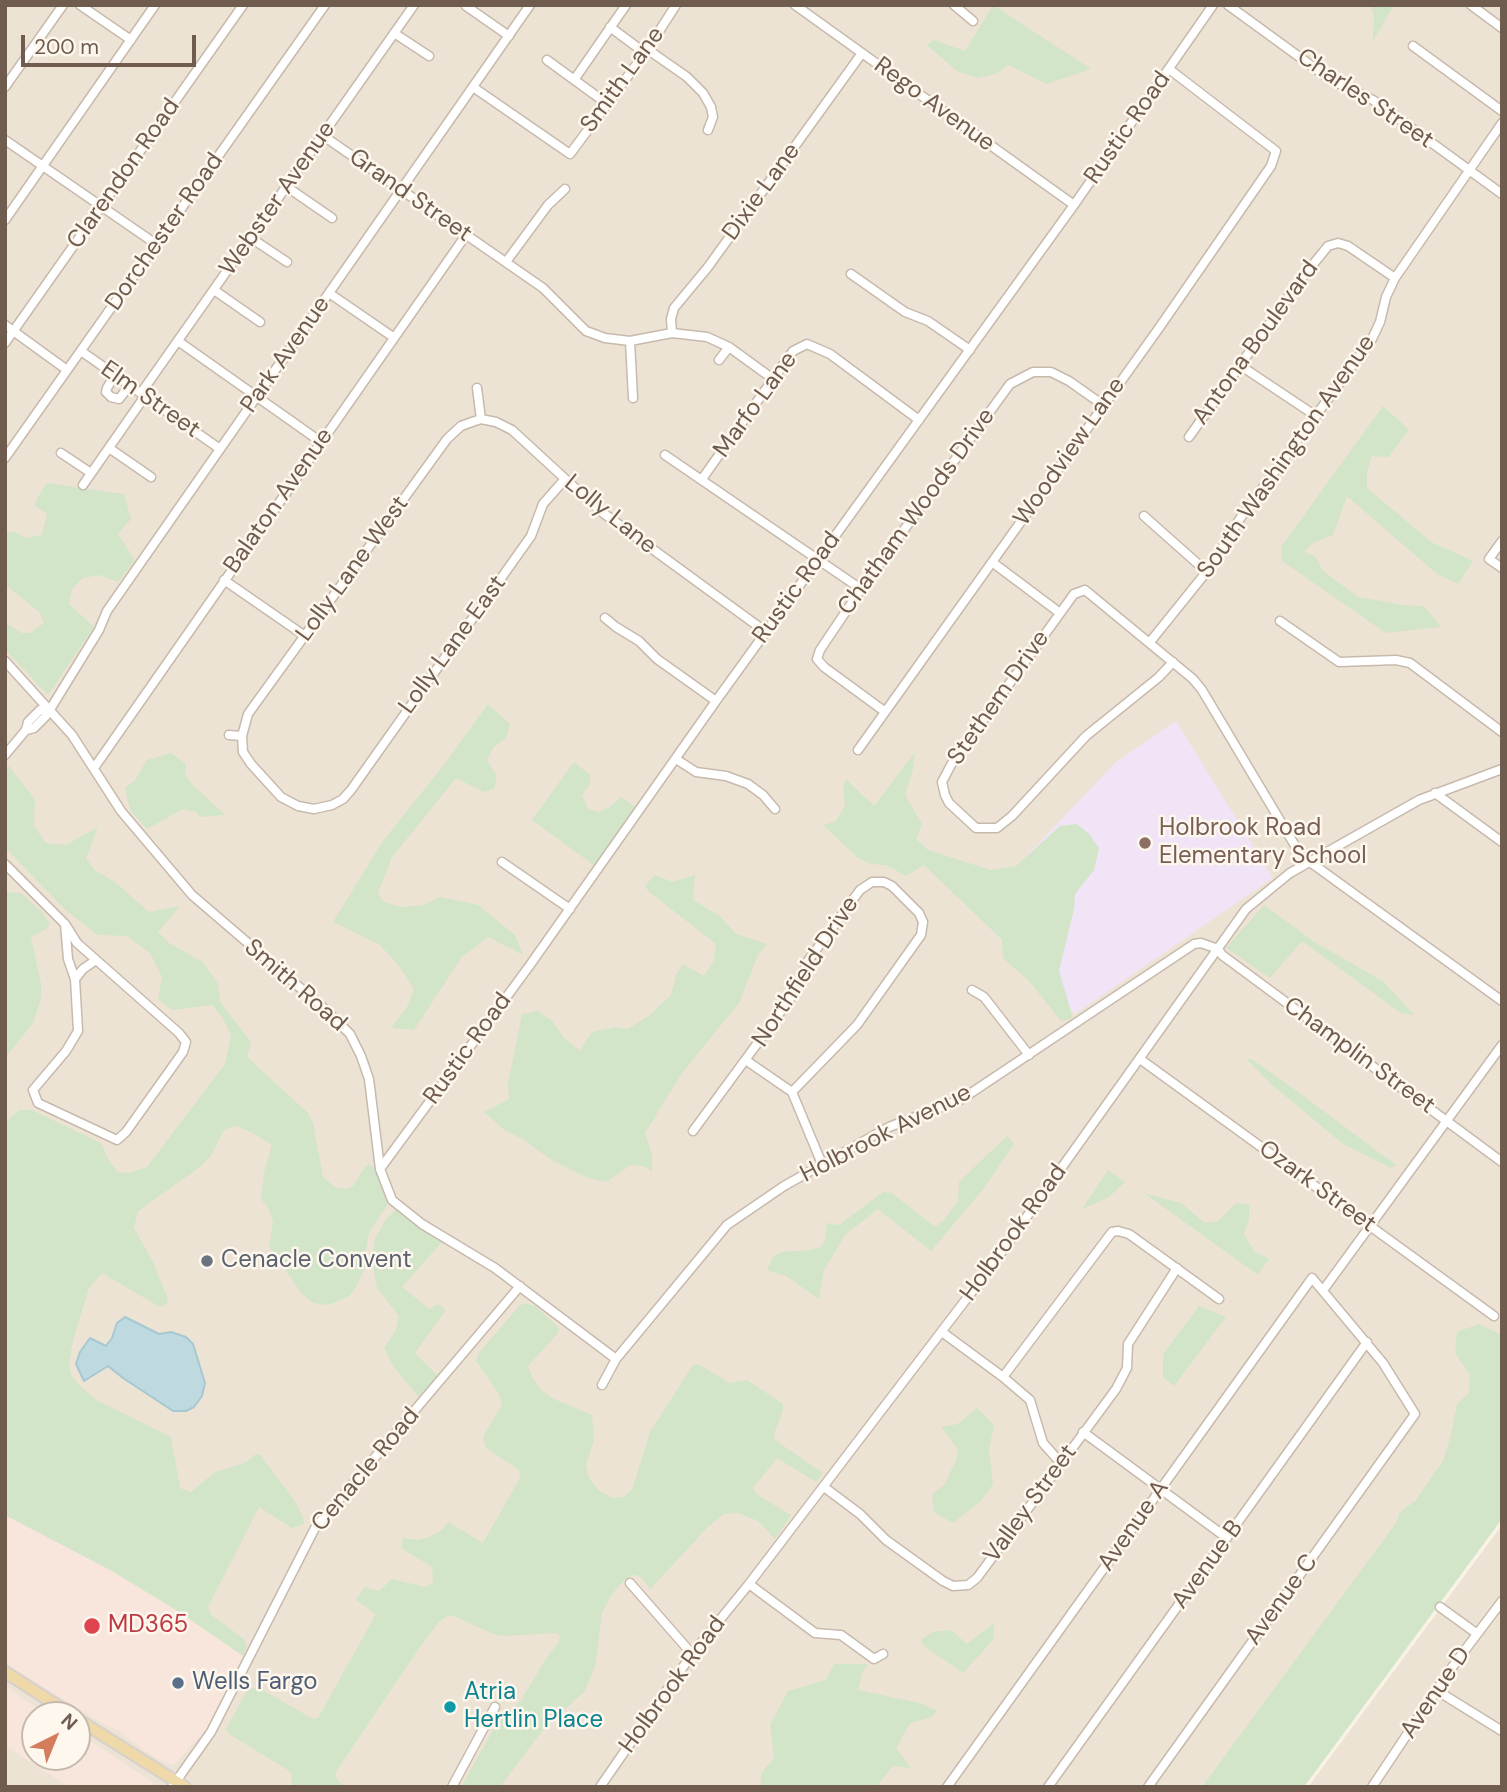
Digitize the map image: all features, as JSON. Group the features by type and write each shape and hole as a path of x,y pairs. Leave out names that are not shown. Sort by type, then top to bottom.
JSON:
{"main road":[{"path":"5,1672 50,1701"},
{"path":"91,1727 178,1785"}],"street":[{"path":"5,87 63,5"},
{"path":"80,5 131,40"},
{"path":"5,220 156,5"},
{"name":"Clarendon Road","path":"5,343 243,5"},
{"name":"Dorchester Road","path":"5,458 325,5"},
{"name":"Webster Avenue","path":"83,485 178,341 414,5"},
{"name":"Park Avenue","path":"5,755 26,730 34,728 50,709 99,630 107,611 530,5"},
{"path":"574,80 626,5"},
{"name":"Smith Lane","path":"473,87 570,154 646,51 676,5"},
{"name":"Rego Avenue","path":"795,5 1074,205"},
{"path":"954,5 974,21"},
{"name":"Rustic Road","path":"380,1169 570,909 716,701 1074,205 1213,5"},
{"name":"Charles Street","path":"1228,5 1331,80 1373,100 1502,194"},
{"path":"1471,5 1502,28"},
{"path":"466,6 509,36"},
{"path":"610,27 687,77 703,93 713,117 708,130"},
{"path":"394,33 429,56"},
{"path":"1413,46 1502,111"},
{"name":"Dixie Lane","path":"672,333 671,319 674,308 708,267 862,53"},
{"path":"547,60 606,103"},
{"name":"Woodview Lane","path":"858,750 1281,151 1169,69"},
{"name":"South Washington Avenue","path":"1150,642 1207,572 1240,520 1372,339 1395,278 1502,123"},
{"name":"Grand Street","path":"322,135 506,262"},
{"path":"5,140 156,244"},
{"path":"287,187 332,218"},
{"path":"565,189 548,205 506,262 549,293 586,331 605,338 630,341 672,333 697,334 729,346 773,379"},
{"name":"Balaton Avenue","path":"94,768 466,235"},
{"path":"251,238 287,262"},
{"name":"Antona Boulevard","path":"1189,437 1302,278 1328,246 1338,243 1348,246 1395,278"},
{"path":"851,274 905,312 928,321 970,350"},
{"path":"214,290 260,322"},
{"path":"329,293 393,337"},
{"name":"Elm Street","path":"5,326 66,370"},
{"path":"178,341 321,442"},
{"path":"630,341 633,398"},
{"name":"Marfo Lane","path":"702,479 793,351 807,344 830,354 919,421"},
{"path":"719,360 729,346"},
{"name":"Elm Street","path":"81,351 220,449"},
{"path":"1241,366 1316,416"},
{"name":"Chatham Woods Drive","path":"884,711 817,659 820,650 861,589 1010,384 1033,372 1051,372 1103,405"},
{"path":"115,375 106,392 111,397 119,399 130,385"},
{"path":"477,388 481,419"},
{"name":"Lolly Lane","path":"481,419 507,426 598,510 766,632"},
{"name":"Lolly Lane West","path":"242,736 248,714 447,439 461,426 481,419"},
{"path":"109,448 151,477"},
{"path":"61,453 91,474"},
{"path":"665,455 861,589"},
{"name":"Lolly Lane East","path":"242,736 245,756 281,797 292,804 308,809 332,805 351,790 530,536 543,504 565,479"},
{"path":"1144,516 1207,572"},
{"path":"1502,541 1489,558 1502,568"},
{"path":"992,562 1060,612"},
{"path":"224,580 305,636"},
{"name":"Stethem Drive","path":"1172,663 1159,677 1078,744 1012,816 997,828 976,828 949,803 942,782 952,763 1060,612 1074,594 1084,590 1193,679 1206,695 1308,863"},
{"path":"605,618 716,701"},
{"path":"1280,621 1339,662 1396,660 1410,663 1502,732"},
{"name":"Smith Road","path":"5,661 72,735 121,811 192,895 327,1010 350,1034 362,1056 369,1079 380,1169 392,1200 422,1224 520,1286 616,1359"},
{"path":"229,735 242,736"},
{"path":"676,759 696,772 726,776 747,784 763,795 775,809"},
{"name":"Holbrook Road","path":"600,1787 692,1654 942,1332 1246,909 1276,883 1308,863 1435,793 1502,769"},
{"path":"1435,793 1502,842"},
{"path":"502,862 570,909"},
{"path":"1308,863 1502,1001"},
{"path":"5,864 65,924 77,943 179,1032 186,1042 183,1052 117,1140 38,1103 33,1090 66,1051 78,1031 75,979 68,959 65,924"},
{"name":"Northfield Drive","path":"693,1131 795,992 808,961 860,890 867,883 876,881 892,886 921,917 921,935 857,1025 792,1092"},
{"name":"Holbrook Avenue","path":"602,1385 616,1359 727,1225 822,1164 889,1127 962,1099 1194,944 1201,943 1218,949"},
{"name":"Champlin Street","path":"1218,949 1222,955 1502,1161"},
{"path":"75,979 96,960"},
{"path":"972,990 984,997 1029,1055"},
{"path":"1367,1342 1324,1289 1502,1045"},
{"name":"Ozark Street","path":"1140,1059 1494,1316"},
{"path":"747,1060 792,1092 822,1164"},
{"path":"1003,1377 1107,1237 1118,1231 1129,1234 1219,1299"},
{"name":"Valley Street","path":"824,1487 860,1514 886,1540 949,1584 963,1587 977,1578 1121,1381 1127,1368 1128,1344 1177,1268"},
{"name":"Avenue A","path":"947,1787 1312,1278 1324,1289"},
{"name":"Cenacle Road","path":"178,1785 211,1732 315,1528 520,1286"},
{"path":"942,1332 1030,1400 1043,1443 1060,1462"},
{"name":"Avenue C","path":"1148,1787 1415,1414 1367,1342"},
{"name":"Avenue B","path":"1048,1787 1367,1342"},
{"path":"1083,1432 1227,1538"},
{"path":"630,1583 692,1654"},
{"path":"749,1584 816,1633 841,1635 874,1658 883,1654"},
{"name":"Avenue D","path":"1372,1787 1436,1690 1502,1601"},
{"path":"1440,1607 1476,1633"},
{"path":"1436,1690 1502,1731"},
{"path":"452,1787 495,1707"}],"shaded area":[{"path":"5,5 1502,5 1502,1399 1216,1787 5,1787"},
{"name":"Holbrook Road Elementary School","path":"1176,721 1273,878 1075,1014 973,912 1116,762"},
{"path":"5,1515 112,1571 181,1613 243,1656 206,1729 172,1765 143,1750 118,1730 91,1716 91,1701 67,1701 5,1663"},
{"path":"1502,1525 1502,1787 1308,1787"},
{"path":"6,1686 27,1701 21,1701 21,1756 5,1745"},
{"path":"91,1741 156,1787 69,1787 45,1771 91,1771"}],"green space":[{"path":"993,5 1091,69 1046,84 1008,65 996,74 977,78 957,71 927,45 934,40 965,51"},
{"path":"1370,5 1394,5 1373,41 1374,15"},
{"path":"1383,406 1409,430 1388,457 1372,456 1367,472 1367,488 1431,542 1473,561 1458,584 1437,574 1347,496 1333,535 1313,543 1304,551 1317,558 1322,570 1358,597 1424,606 1441,627 1386,633 1282,561 1281,547"},
{"path":"48,483 124,494 131,519 118,534 135,560 118,582 99,575 83,578 72,589 69,604 94,627 48,695 5,649 5,623 22,633 30,633 44,623 40,613 5,584 5,533 15,532 26,538 42,535 47,514 34,505"},
{"path":"488,704 510,724 506,738 493,748 487,760 497,776 494,789 483,792 456,778 392,857 378,893 384,902 402,907 424,905 440,897 478,905 515,935 523,955 488,937 462,957 414,1030 391,1028 407,1007 414,989 399,966 380,945 333,922 383,841"},
{"path":"915,752 905,795 922,824 916,839 928,850 991,870 1016,866 1060,826 1077,824 1099,848 1094,870 1075,894 1059,971 1073,1018 1061,1021 1029,981 1003,958 1002,940 924,865 906,876 886,865 870,864 858,858 823,825 836,821 845,805 843,789 846,779 874,806"},
{"path":"171,753 186,764 185,774 191,783 225,815 201,817 196,812 183,809 147,829 130,810 125,788 135,780 147,760"},
{"path":"574,762 590,775 590,784 582,795 588,809 599,812 621,797 635,807 595,866 532,820"},
{"path":"9,766 35,800 34,826 46,843 66,845 98,827 86,859 95,870 116,883 149,912 180,906 158,932 169,943 203,962 218,984 220,1002 251,1042 247,1057 308,1113 313,1123 323,1177 336,1188 346,1189 353,1186 369,1164 376,1169 389,1202 369,1233 365,1268 355,1289 349,1296 334,1303 313,1303 302,1294 269,1247 273,1222 269,1209 261,1199 264,1173 272,1145 235,1126 224,1130 211,1156 200,1167 138,1211 134,1228 153,1262 168,1299 166,1304 160,1307 102,1273 89,1288 73,1340 69,1365 72,1376 79,1385 96,1400 171,1437 180,1488 191,1492 215,1472 245,1463 256,1454 260,1455 294,1500 303,1517 304,1524 292,1528 259,1507 208,1607 211,1615 244,1639 247,1646 243,1656 181,1613 112,1571 5,1515 5,1123 19,1110 32,1110 101,1143 109,1161 118,1172 128,1173 147,1167 225,1064 231,1035 212,1005 172,1010 158,999 162,977 150,953 127,936 98,935 68,912 5,848 5,770"},
{"path":"655,875 672,882 695,875 693,900 720,916 736,934 767,944 758,955 739,1003 682,1073 645,1133 652,1155 652,1172 644,1166 631,1165 606,1182 588,1178 550,1159 506,1131 484,1112 509,1099 508,1084 522,1014 538,1011 552,1021 565,1039 580,1051 592,1032 615,1027 628,1029 651,1014 671,995 676,975 683,964 704,976 714,960 716,944 648,891 645,885"},
{"path":"5,892 21,893 42,912 50,924 31,937 41,984 41,998 33,1023 5,1058"},
{"path":"1264,905 1313,941 1384,982 1414,1015 1401,1013 1302,941 1270,978 1226,948"},
{"path":"1246,1058 1253,1060 1294,1089 1396,1165 1391,1168 1343,1144 1271,1084"},
{"path":"1007,1136 1014,1144 984,1188 931,1251 878,1209 845,1235 824,1270 819,1299 786,1276 767,1270 773,1257 781,1252 821,1247 825,1241 827,1223 839,1225 883,1192 892,1193 935,1227 944,1220 958,1201 959,1182"},
{"path":"1108,1170 1125,1182 1108,1198 1082,1209"},
{"path":"1144,1193 1181,1203 1205,1223 1218,1221 1236,1203 1249,1204 1249,1220 1244,1234 1254,1251 1269,1259 1258,1275"},
{"path":"396,1209 442,1242 402,1287 429,1309 438,1304 446,1310 415,1353 439,1377 419,1397 393,1366 384,1348 396,1330 399,1316 377,1288 372,1258 375,1239 385,1221"},
{"path":"525,1303 535,1306 559,1328 558,1333 528,1366 532,1377 541,1390 554,1399 592,1415 594,1441 586,1464 589,1478 598,1490 612,1498 623,1497 632,1490 650,1432 693,1365 698,1364 730,1383 747,1380 783,1404 774,1434 775,1440 823,1473 816,1482 777,1458 753,1488 756,1494 791,1515 775,1539 758,1521 738,1513 724,1514 708,1527 650,1589 640,1576 633,1575 625,1579 612,1594 602,1613 595,1667 584,1692 545,1727 500,1787 461,1787 501,1716 520,1702 560,1636 556,1633 504,1636 493,1634 454,1616 447,1616 422,1644 335,1773 338,1781 346,1787 292,1787 291,1772 229,1734 226,1729 248,1689 252,1688 261,1689 313,1719 318,1718 376,1614 356,1600 364,1587 379,1591 392,1579 425,1587 433,1582 432,1567 401,1548 403,1538 418,1540 429,1537 443,1529 448,1522 483,1543 520,1478 519,1470 486,1448 483,1437 502,1404 499,1394 476,1361 479,1353 519,1306"},
{"path":"1199,1306 1226,1317 1174,1386 1163,1377 1163,1354"},
{"path":"1479,1324 1502,1335 1502,1519 1304,1787 1202,1787 1396,1523 1400,1512 1415,1501 1443,1461 1457,1404 1469,1393 1470,1375 1455,1353 1457,1332"},
{"path":"977,1408 994,1425 989,1450 993,1484 981,1501 953,1523 934,1512 932,1495 945,1484 958,1449 941,1427 958,1424"},
{"path":"994,1623 993,1640 963,1673 924,1646 921,1640 933,1632 951,1630 967,1644"},
{"path":"834,1664 868,1664 862,1673 858,1690 920,1703 937,1711 932,1717 910,1723 896,1748 911,1768 893,1766 876,1787 760,1787 762,1772 774,1758 770,1725 788,1691 826,1680"}],"water":[{"path":"125,1317 159,1334 171,1332 186,1337 193,1344 205,1383 202,1396 194,1407 186,1411 173,1411 108,1366 84,1381 76,1364 80,1352 90,1338 106,1346 117,1323"}],"place":[{"name":"Holbrook Road Elementary School","path":"1145,843"},
{"name":"Cenacle Convent","path":"207,1261"},
{"name":"MD365","path":"92,1626"},
{"name":"Wells Fargo","path":"178,1683"},
{"name":"Atria Hertlin Place","path":"450,1707"}]}
